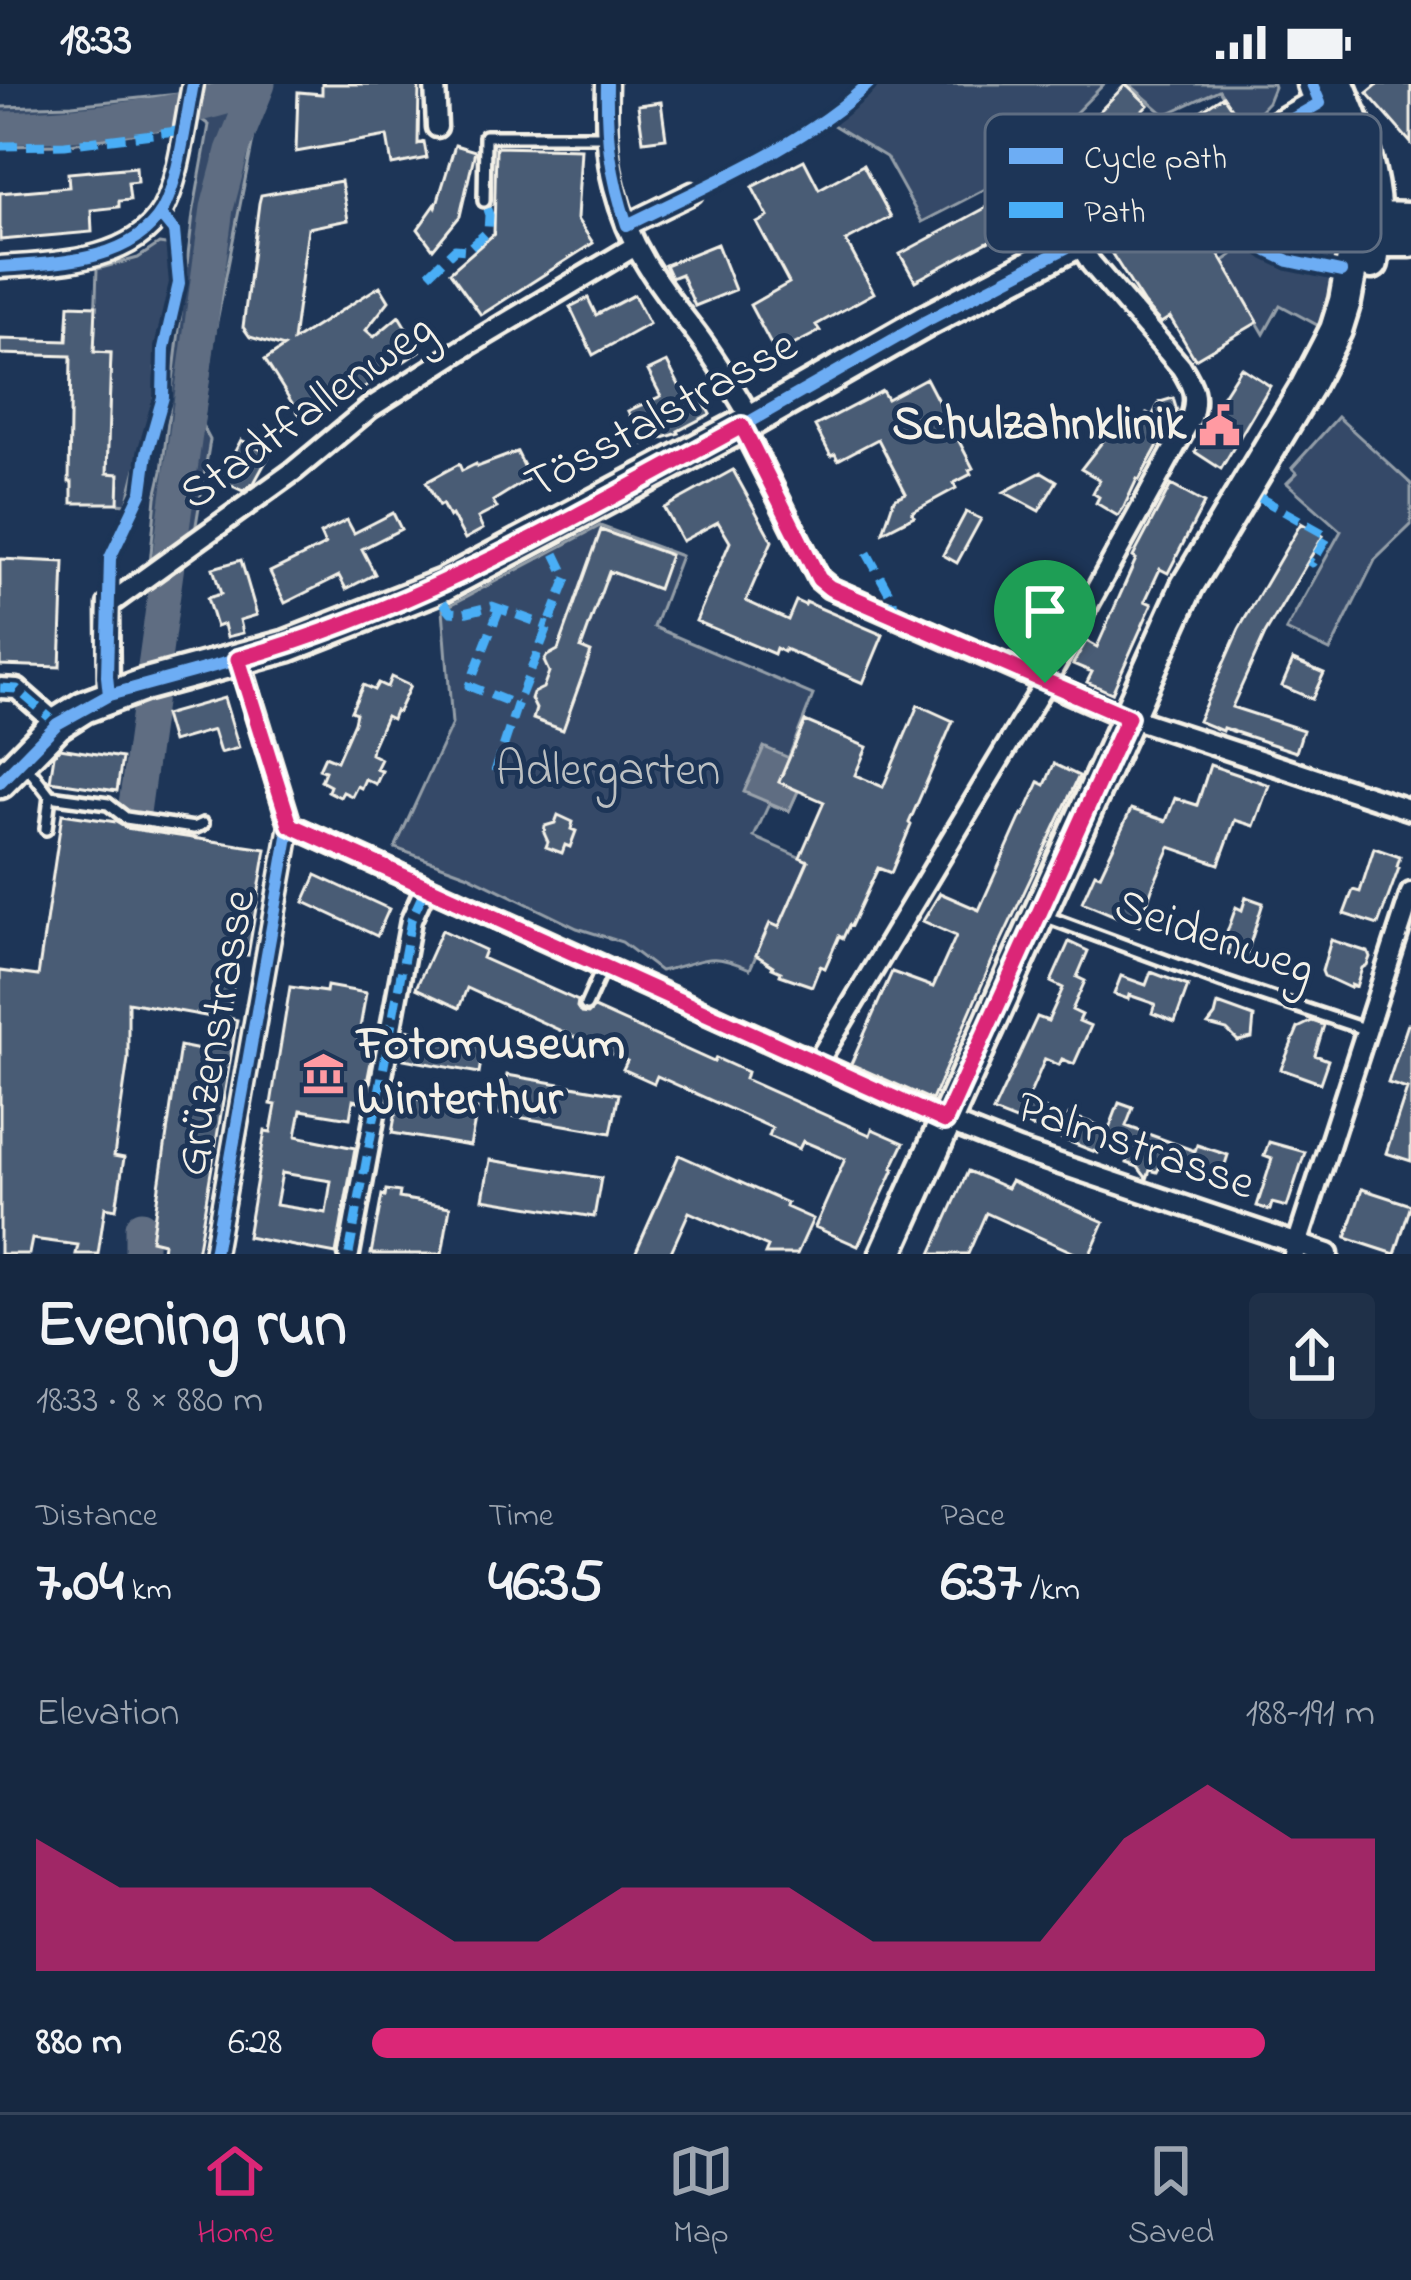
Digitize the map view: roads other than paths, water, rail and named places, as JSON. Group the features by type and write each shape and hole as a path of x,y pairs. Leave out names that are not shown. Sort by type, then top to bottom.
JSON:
{"main road":[{"name":"Tösstalstrasse","path":"1291,114 1333,89"},
{"path":"1381,227 1411,219"},
{"path":"1381,233 1411,241"},
{"name":"Tösstalstrasse","path":"0,782 57,724 109,695 287,646 443,585 1059,252"},
{"path":"886,1254 1187,586 1307,386 1336,330 1360,252"}],"street":[{"path":"435,84 437,127"},
{"path":"607,84 606,136 613,185 635,246 651,276 724,374 819,579 830,588 1128,717 1411,810"},
{"path":"0,267 96,255 142,233 166,202 192,89"},
{"path":"627,225 692,193"},
{"name":"Stadtfallenweg","path":"109,695 108,604 294,471 370,408 635,246"},
{"path":"817,1064 1045,683 1191,418 1196,392 1181,367 1084,252"},
{"path":"238,659 290,825"},
{"path":"0,688 17,689 57,724"},
{"name":"Palmstrasse","path":"290,825 945,1121 1296,1248 1328,1254"},
{"name":"Grüzenstrasse","path":"214,1254 290,825"},
{"path":"349,1254 411,920 426,887"},
{"path":"1296,1248 1411,893"}],"lane":[{"path":"484,201 485,136 606,136"},
{"path":"33,774 50,796 108,804 126,818 194,828 203,824"},
{"path":"46,829 50,796"},
{"name":"Seidenweg","path":"1038,914 1367,1030"},
{"path":"586,1005 603,967"}],"waterway":[{"path":"134,812 217,208 232,151 259,84"},
{"path":"0,128 130,118 257,88"},
{"path":"141,1227 141,1254"}],"place":[{"name":"Schulzahnklinik","path":"1220,426"},
{"name":"Fotomuseum Winterthur","path":"323,1074"}],"park label":[{"name":"Adlergarten","path":"608,772"}]}
